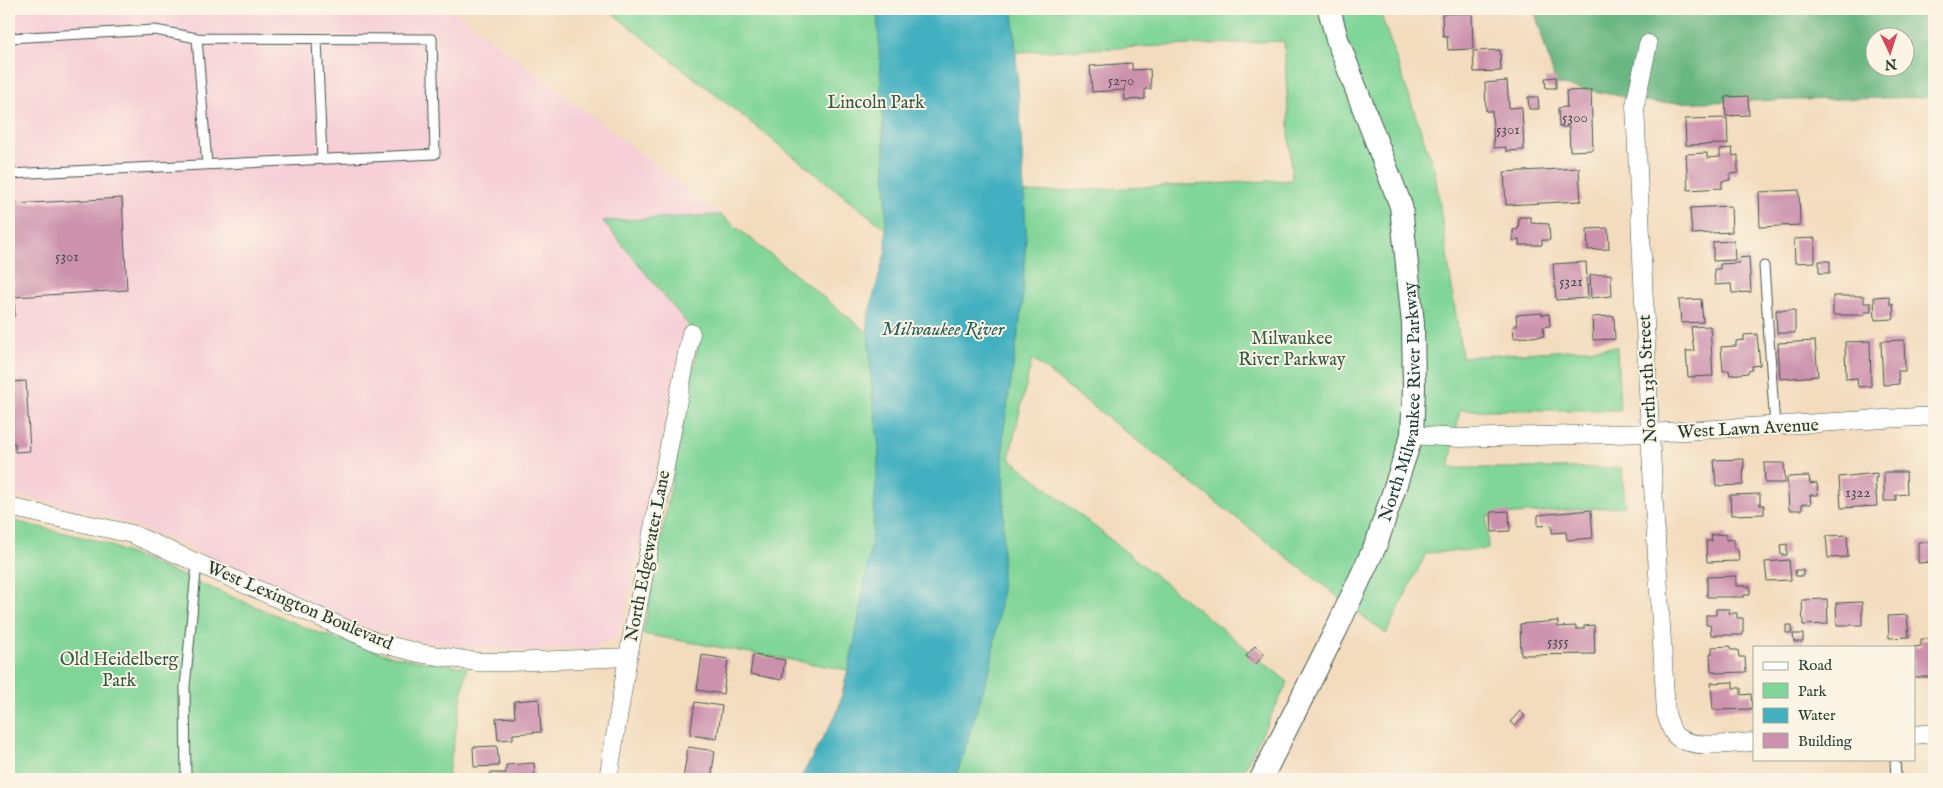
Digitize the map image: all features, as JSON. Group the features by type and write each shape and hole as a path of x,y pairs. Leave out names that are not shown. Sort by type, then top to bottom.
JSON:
{"street":[{"name":"North Milwaukee River Parkway","path":"1261,779 1338,628 1377,542 1412,435 1414,388 1413,324 1401,206 1337,39 1329,9"},
{"name":"North 13th Street","path":"1648,44 1635,104 1650,433 1666,714 1674,735 1684,742 1697,744 1753,742"},
{"name":"North Edgewater Lane","path":"608,779 628,657 691,333"},
{"name":"West Lawn Avenue","path":"1412,435 1459,438 1650,433 1776,427 1934,416"},
{"name":"West Lexington Boulevard","path":"9,507 132,534 376,642 419,653 478,662 628,657"},
{"path":"1916,734 1934,734"}],"lane":[{"path":"9,38 155,30 197,38 432,39 435,154 9,174"},
{"path":"197,38 207,165"},
{"path":"317,38 322,160"},
{"path":"1764,266 1776,427"},
{"path":"186,779 185,687 197,562"},
{"path":"1895,760 1896,779"}],"shaded area":[{"path":"9,9 452,9 721,215 603,221 685,321 624,617 620,630 614,638 591,647 537,651 494,650 421,641 376,631 336,616 167,538 111,518 32,498 9,496"}],"green space":[{"name":"Lincoln Park","path":"607,9 960,9 906,245"},
{"name":"Milwaukee River Parkway","path":"1009,9 1379,9 1435,172 1462,357 1617,347 1620,410 1460,410 1449,468 1622,468 1625,506 1487,516 1488,549 1426,553 1386,634 1032,359 1009,458 1288,682 1239,779 955,779 838,711 848,670 643,634 699,338 603,221 721,215 883,345 1024,272 1024,193 1292,180 1284,41 1016,52"},
{"path":"1534,9 1934,9 1934,97 1657,103 1556,84"},
{"name":"Old Heidelberg Park","path":"9,520 99,541 316,632 388,655 467,667 447,779 9,779"}],"water":[{"name":"Milwaukee River","path":"877,9 1013,9 1026,234 1022,307 1003,435 1004,511 1001,598 991,665 955,779 800,779 838,711 854,645 871,545 879,449 867,320 886,250 886,187"}],"building":[{"path":"1472,13 1473,49 1448,50 1447,36 1443,36 1442,14"},
{"path":"1500,50 1501,71 1474,72 1473,51"},
{"path":"1132,63 1132,70 1150,69 1151,89 1145,89 1145,99 1125,100 1124,90 1092,92 1090,66"},
{"path":"1556,77 1556,88 1546,88 1545,78"},
{"path":"1507,81 1509,108 1522,107 1524,150 1506,151 1506,147 1494,148 1492,111 1486,111 1485,83"},
{"path":"1591,90 1593,150 1570,151 1569,127 1559,127 1558,108 1567,107 1566,91"},
{"path":"1748,96 1749,115 1726,116 1725,97"},
{"path":"1528,97 1538,97 1539,109 1529,109"},
{"path":"1727,118 1728,144 1686,145 1685,119"},
{"path":"1732,148 1733,156 1738,155 1738,173 1730,174 1730,180 1722,181 1722,188 1688,190 1686,154 1707,153 1707,158 1720,157 1720,149"},
{"path":"1579,168 1581,201 1506,205 1504,172"},
{"path":"1799,190 1800,225 1760,227 1759,192"},
{"path":"122,198 127,290 14,297 15,315 9,322 9,222 11,206 13,204"},
{"path":"1731,206 1732,232 1692,234 1690,208"},
{"path":"1519,217 1531,217 1531,223 1549,224 1550,240 1542,240 1542,245 1519,245 1519,240 1513,241 1513,230 1518,229"},
{"path":"1608,228 1609,249 1588,250 1587,229"},
{"path":"1815,238 1815,262 1795,263 1794,239"},
{"path":"1734,241 1735,260 1713,261 1713,242"},
{"path":"1749,257 1751,292 1732,293 1731,284 1715,285 1714,269 1720,269 1720,264 1739,263 1738,258"},
{"path":"1819,261 1830,261 1830,273 1819,273"},
{"path":"1586,262 1588,298 1556,300 1553,264"},
{"path":"1611,274 1612,296 1591,298 1590,275"},
{"path":"1833,296 1864,296 1864,303 1871,303 1871,312 1865,312 1864,315 1833,315"},
{"path":"1889,296 1890,304 1893,304 1894,319 1875,320 1874,297"},
{"path":"1701,299 1703,322 1681,323 1679,300"},
{"path":"1776,310 1795,310 1795,333 1777,333"},
{"path":"1542,313 1542,315 1549,314 1550,326 1543,327 1544,336 1514,338 1513,326 1517,326 1516,315"},
{"path":"1614,316 1615,339 1593,340 1592,317"},
{"path":"1710,326 1713,376 1688,377 1686,351 1694,351 1691,327"},
{"path":"1757,334 1760,365 1752,366 1752,370 1748,371 1748,373 1730,375 1729,370 1723,371 1721,347 1736,346 1736,341 1744,340 1744,335"},
{"path":"1904,340 1905,371 1898,371 1899,384 1883,385 1881,341"},
{"path":"1815,341 1818,376 1780,379 1778,343"},
{"path":"1870,341 1871,386 1858,387 1857,378 1846,379 1845,342"},
{"path":"26,381 30,451 15,452 15,443 9,443 9,382"},
{"path":"1744,459 1743,485 1716,486 1714,460"},
{"path":"1764,463 1784,463 1785,483 1765,483"},
{"path":"1884,472 1906,472 1907,494 1896,495 1896,501 1884,501"},
{"path":"1877,473 1877,478 1875,478 1877,506 1841,508 1839,477"},
{"path":"1809,476 1810,484 1817,483 1818,495 1810,495 1811,504 1802,504 1802,510 1789,510 1787,477"},
{"path":"1760,494 1760,505 1764,505 1764,514 1731,515 1730,495"},
{"path":"1591,510 1593,538 1567,540 1566,532 1552,533 1552,525 1538,526 1538,515"},
{"path":"1509,511 1510,531 1492,532 1491,512"},
{"path":"1726,534 1726,540 1734,539 1734,549 1738,549 1739,561 1707,562 1706,541 1712,541 1711,535"},
{"path":"1847,535 1848,557 1828,558 1826,536"},
{"path":"1918,542 1934,542 1934,562 1918,563"},
{"path":"1787,544 1787,555 1781,555 1780,545"},
{"path":"1789,560 1791,580 1767,581 1765,562"},
{"path":"1795,570 1803,570 1803,576 1796,576"},
{"path":"1736,576 1736,586 1750,586 1750,595 1744,595 1744,597 1707,597 1707,577"},
{"path":"1827,599 1828,624 1803,625 1802,600"},
{"path":"1862,602 1862,625 1837,625 1836,603"},
{"path":"1716,609 1729,609 1729,613 1737,613 1737,618 1743,618 1743,635 1711,635 1710,625 1706,625 1706,615 1716,615"},
{"path":"1907,615 1909,637 1889,638 1888,616"},
{"path":"1558,621 1558,627 1576,626 1576,629 1584,629 1584,626 1594,625 1595,654 1521,655 1520,624"},
{"path":"1786,625 1792,625 1792,633 1786,633"},
{"path":"1793,634 1803,634 1803,642 1794,642"},
{"path":"1921,639 1929,639 1930,646 1934,645 1933,677 1916,677 1916,647 1921,646"},
{"path":"1255,646 1264,654 1256,664 1246,656"},
{"path":"1730,646 1731,650 1738,650 1739,657 1745,657 1746,672 1716,673 1716,671 1711,671 1710,654 1712,654 1712,647"},
{"path":"702,655 728,659 723,694 697,690"},
{"path":"753,655 785,660 782,680 750,674"},
{"path":"1733,682 1733,688 1741,688 1741,695 1751,694 1752,709 1713,710 1711,683"},
{"path":"539,699 541,732 513,734 513,739 498,740 496,718 515,717 514,701"},
{"path":"695,702 722,706 717,739 690,735"},
{"path":"1520,711 1525,716 1515,726 1510,722"},
{"path":"497,746 499,766 474,767 473,747"},
{"path":"688,747 715,751 711,779 683,779"},
{"path":"534,763 535,779 490,779 490,773 506,773 506,765"}]}
